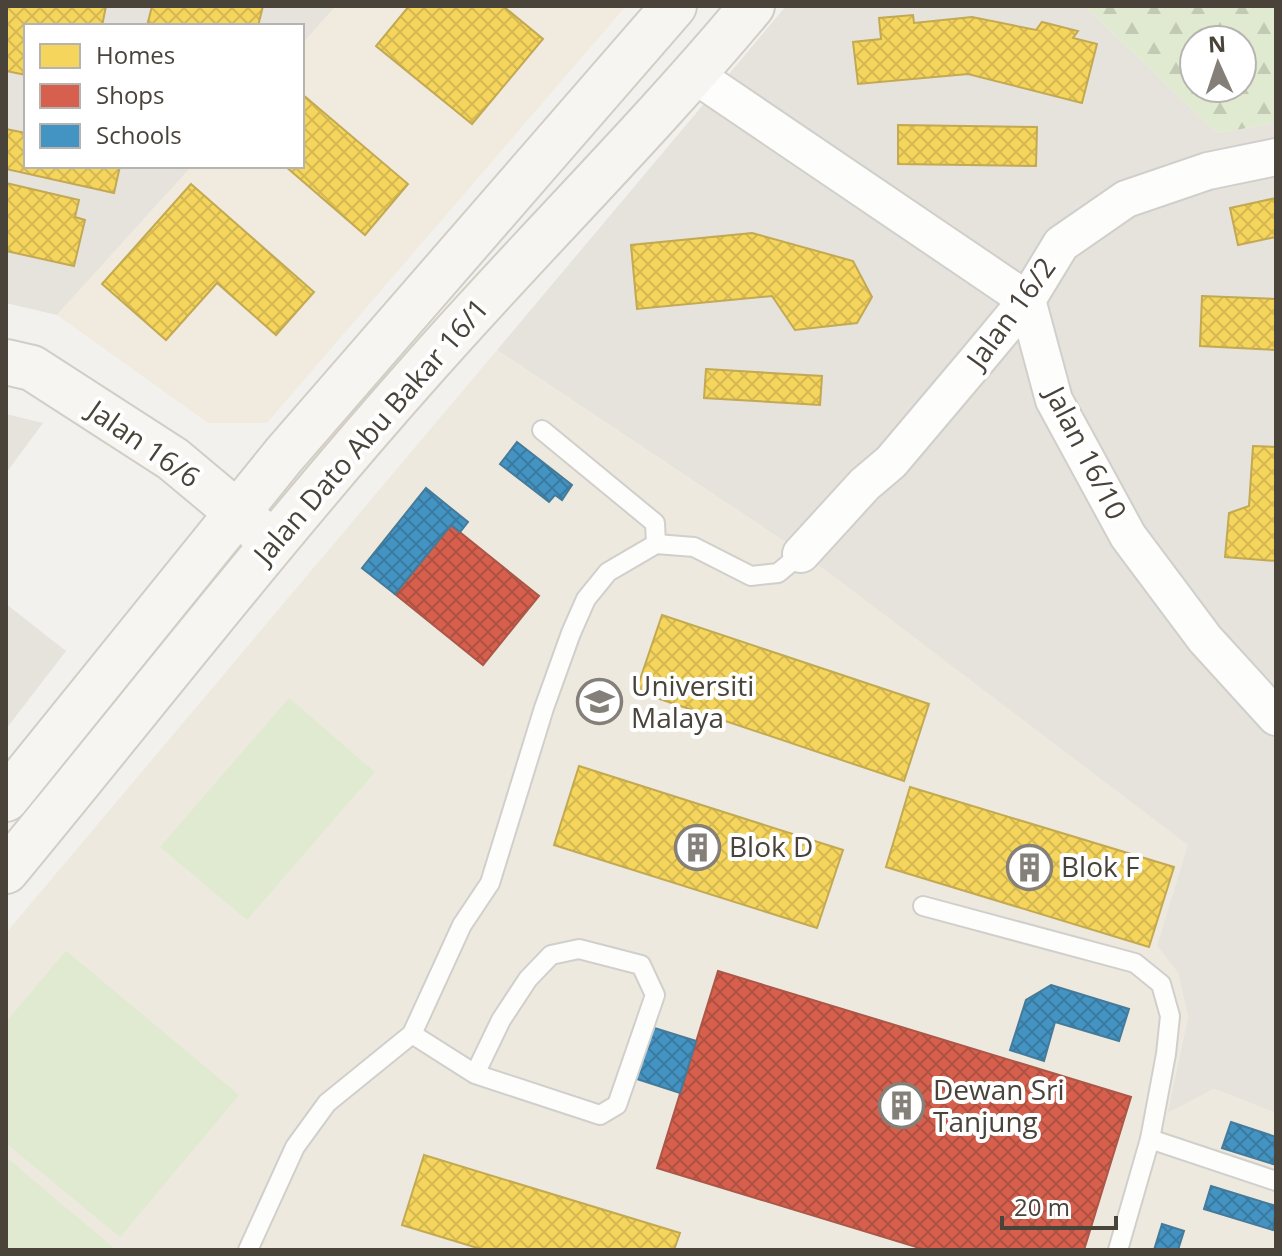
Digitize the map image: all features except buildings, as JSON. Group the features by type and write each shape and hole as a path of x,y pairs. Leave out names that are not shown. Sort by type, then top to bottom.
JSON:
{"main road":[{"name":"Jalan Dato Abu Bakar 16/1","path":"6,799 237,512 674,6"},
{"name":"Jalan Dato Abu Bakar 16/1","path":"6,871 272,541 420,371 695,75 752,6"},
{"name":"Jalan 16/6","path":"6,362 32,368 173,459 272,541"}],"street":[{"path":"695,75 1027,300"},
{"name":"Jalan 16/2","path":"801,554 865,484 891,462 1027,300 1061,244 1126,199 1208,171 1276,157"},
{"name":"Jalan 16/10","path":"1027,300 1054,400 1128,536 1205,639 1276,717"}],"lane":[{"path":"542,430 655,523 656,544"},
{"path":"248,1250 295,1147 327,1103 412,1034 462,925 490,883 544,708 586,599 608,572 656,544 694,547 751,576 778,573 801,554"},
{"path":"923,906 1135,963 1161,984 1170,1016 1166,1054 1150,1139 1118,1250"},
{"path":"412,1034 475,1074 600,1115 617,1105 655,995 641,965 579,949 551,955 528,979 501,1020 475,1074"},
{"path":"1150,1139 1276,1181"}],"shaded area":[{"path":"6,6 336,6 304,42 304,24 24,24 24,168 190,168 57,315 6,303"},
{"path":"336,6 626,6 267,423 208,423 57,315 190,168 304,168 304,42"},
{"path":"786,6 1085,6 1178,95 1178,104 1187,104 1217,133 1276,123 1276,1113 1214,1089 1167,1114 1188,1017 1178,973 1157,946 811,559 497,350"},
{"name":"Universiti Malaya","path":"497,350 811,559 1188,845 1157,946 1178,973 1188,1017 1167,1113 1214,1089 1276,1113 1276,1250 6,1250 6,933"},
{"path":"6,414 43,423 6,473"},
{"path":"6,604 66,651 6,729"}],"green space":[{"path":"1085,6 1276,6 1276,123 1217,133 1187,104 1258,104 1258,24 1178,24 1178,95"},
{"path":"289,698 375,772 247,920 160,847"},
{"path":"66,951 239,1095 120,1237 6,1143 6,1022"},
{"path":"6,1157 116,1250 6,1250"}],"place":[{"name":"Universiti Malaya","path":"600,702"},
{"name":"Blok D","path":"698,847"},
{"name":"Blok F","path":"1030,867"},
{"name":"Dewan Sri Tanjung","path":"902,1106"}]}
